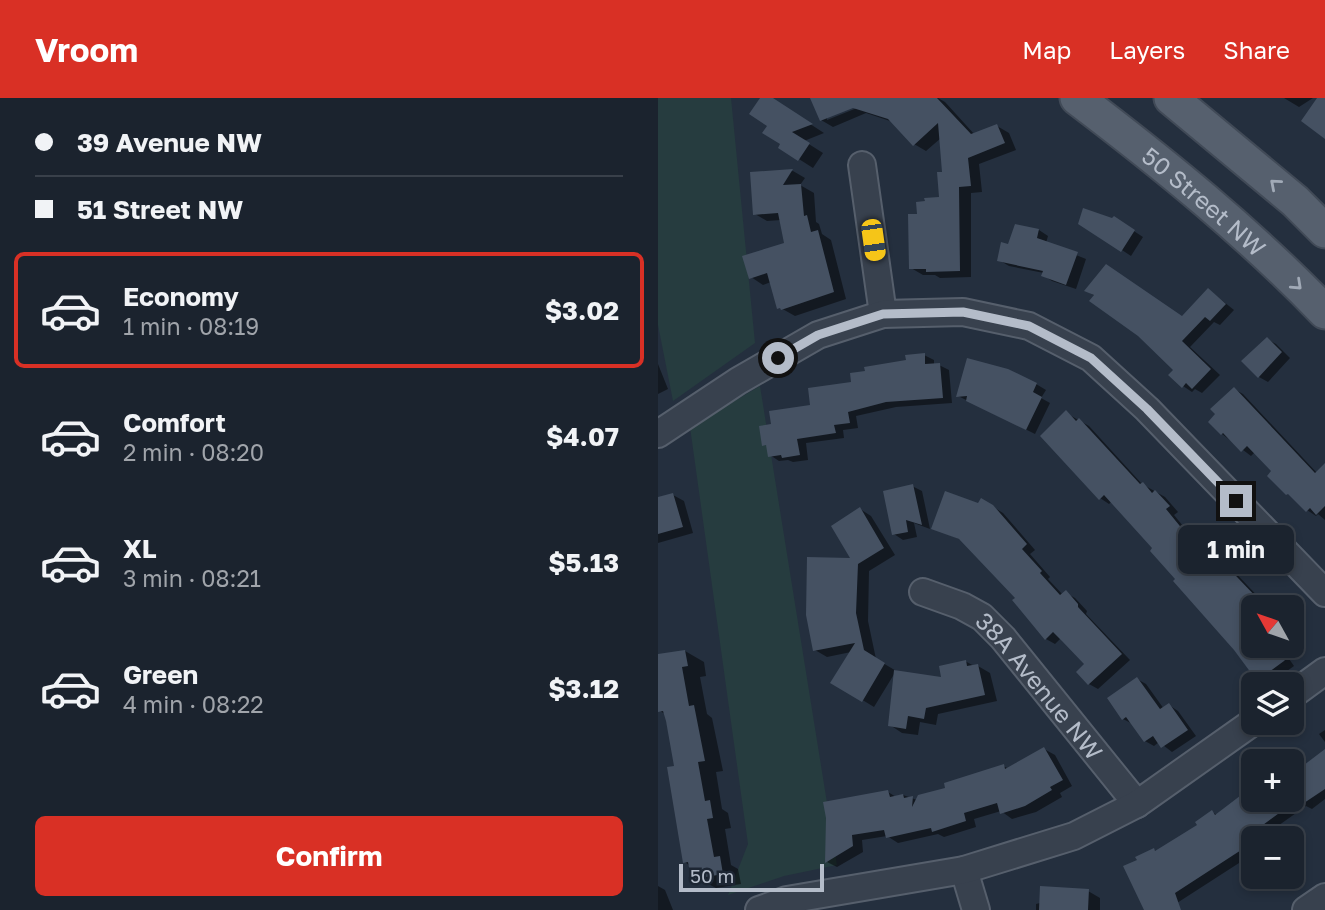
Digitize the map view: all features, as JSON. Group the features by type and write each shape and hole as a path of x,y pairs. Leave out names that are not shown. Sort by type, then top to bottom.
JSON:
{"main road":[{"name":"50 Street NW","path":"1077,98 1143,148 1223,216 1325,312"},
{"path":"1171,98 1325,230"}],"street":[{"path":"862,165 883,314"},
{"path":"658,435 738,382 818,335 883,314 963,312 1029,326 1091,358 1147,409 1325,593"},
{"name":"38A Avenue NW","path":"923,592 982,617 1003,638 1137,804"},
{"path":"1304,686 1325,671"},
{"path":"759,910 787,900 964,870 1074,836 1137,804 1241,730"},
{"path":"964,870 976,910"},
{"path":"1306,910 1325,897"}],"green space":[{"path":"658,98 731,98 755,343 673,401 658,325"},
{"path":"760,386 837,865 784,876 728,895 748,844 690,427"}],"building":[{"path":"760,98 773,98 813,124 792,132 810,143 798,161 778,148 780,144 762,133 767,126 749,114"},
{"path":"810,98 937,98 971,134 997,124 1005,143 968,158 971,186 959,187 960,271 926,272 926,269 909,269 908,214 917,214 916,202 925,201 924,198 939,197 937,172 942,172 938,123 913,146 888,119 853,108 820,121"},
{"path":"1317,98 1325,98 1325,139 1301,121"},
{"path":"793,169 783,185 801,184 804,216 807,215 811,232 818,230 834,292 781,310 777,309 767,273 749,279 742,256 784,243 778,213 753,215 750,172"},
{"path":"1083,208 1112,218 1114,216 1135,230 1121,252 1078,224"},
{"path":"1015,224 1039,229 1037,238 1078,252 1066,285 1041,276 1043,271 997,261 1001,242 1008,244"},
{"path":"1106,264 1182,316 1208,288 1226,304 1210,321 1205,317 1182,341 1211,369 1192,389 1186,383 1182,388 1168,375 1173,370 1138,336 1089,301 1094,295 1084,291"},
{"path":"1267,337 1282,352 1258,378 1241,361"},
{"path":"925,353 925,364 940,363 943,398 886,402 848,412 850,423 834,425 836,433 797,439 800,455 768,457 766,445 762,446 759,426 771,424 769,411 810,405 808,388 851,382 850,373 865,371 864,367 906,360 905,355"},
{"path":"967,358 1008,369 1037,383 1033,392 1042,397 1026,430 966,401 967,396 956,397"},
{"path":"1234,387 1315,473 1325,463 1325,506 1316,515 1310,508 1306,512 1267,476 1271,471 1247,446 1241,452 1208,422 1215,414 1210,409"},
{"path":"1066,410 1076,421 1079,418 1140,484 1143,482 1152,493 1155,490 1170,506 1166,509 1210,563 1217,556 1254,595 1241,595 1241,658 1286,659 1269,672 1250,672 1173,581 1175,579 1150,551 1152,548 1104,495 1099,500 1040,436"},
{"path":"913,484 922,525 906,520 908,532 892,535 883,491"},
{"path":"945,491 978,503 981,498 993,505 1027,544 1022,549 1042,571 1040,573 1060,595 1066,590 1078,607 1122,654 1088,685 1076,672 1084,664 1053,632 1045,640 1012,600 1015,598 959,539 931,529"},
{"path":"673,493 683,527 658,534 658,497"},
{"path":"860,507 884,548 858,564 856,613 864,650 885,663 862,702 830,683 855,643 813,651 806,615 807,557 850,558 831,526"},
{"path":"685,650 688,666 682,667 689,706 694,705 705,761 698,762 705,801 710,800 713,818 707,819 714,857 720,856 723,874 695,879 694,872 690,873 688,862 683,863 667,767 674,766 666,721 663,711 658,712 658,654"},
{"path":"966,660 967,666 978,664 985,695 926,708 924,719 908,716 906,729 888,726 894,670 941,677 939,666"},
{"path":"1137,677 1160,709 1169,703 1188,730 1161,748 1153,736 1144,742 1126,717 1122,720 1107,698"},
{"path":"1044,747 1063,780 1025,806 1000,814 997,803 964,813 966,821 932,832 931,828 886,838 884,830 852,835 853,846 825,863 826,818 823,802 888,790 890,797 903,794 904,798 913,796 912,807 918,795 945,788 944,783 1004,764 1005,769"},
{"path":"1325,749 1325,789 1304,803 1304,765"},
{"path":"1241,795 1241,812 1281,812 1262,826 1241,826 1241,850 1175,893 1181,910 1144,910 1123,866 1154,848 1155,851 1197,825 1195,822 1212,810 1215,815"},
{"path":"1040,886 1089,889 1088,910 1039,910"}],"route":[{"path":"778,358 818,335 883,314 963,312 1029,326 1091,358 1147,409 1236,501"}]}
